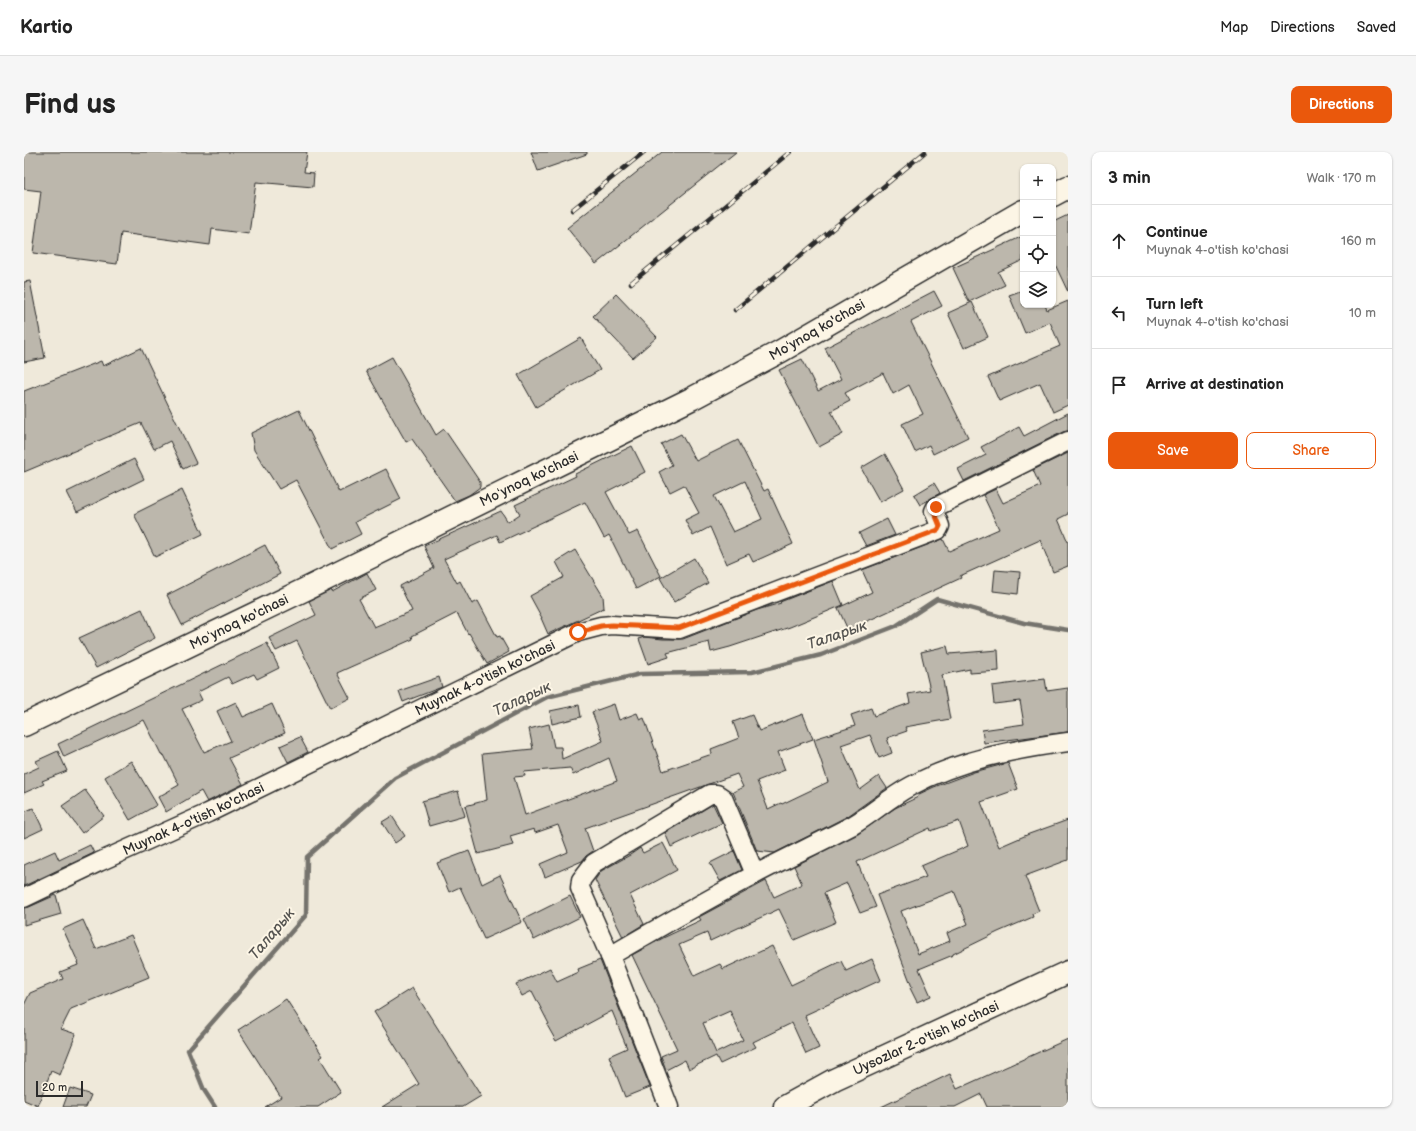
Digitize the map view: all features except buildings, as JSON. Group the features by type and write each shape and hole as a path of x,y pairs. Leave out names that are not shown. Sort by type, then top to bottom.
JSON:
{"street":[{"path":"1056,193 1068,187"},
{"name":"Moʻynoq ko'chasi","path":"24,725 303,591 691,400 782,352 1020,213"},
{"name":"Muynak 4-o'tish ko'chasi","path":"24,898 99,862 208,814 578,632 601,626 612,625 679,628 938,530 940,526 934,511 936,507 1068,441"},
{"path":"610,956 755,874 854,824 910,786 933,775 993,756 1039,746 1068,742"},
{"path":"670,1107 610,956 580,888 581,880 594,863 710,794 717,794 722,798 755,874"},
{"name":"Uysozlar 2-o'tish ko'chasi","path":"785,1107 834,1080 1068,972"}],"waterway":[{"name":"Таларык","path":"215,1107 204,1090 188,1050 306,915 307,857 395,778 547,697 640,674 752,672 821,655 896,626 937,599 1024,623 1068,630"}],"railway":[{"path":"572,210 644,152"},
{"path":"631,283 790,152"},
{"path":"735,310 925,152"}],"route":[{"path":"578,632 601,626 612,625 679,628 938,530 940,526 934,511 936,507"}]}
